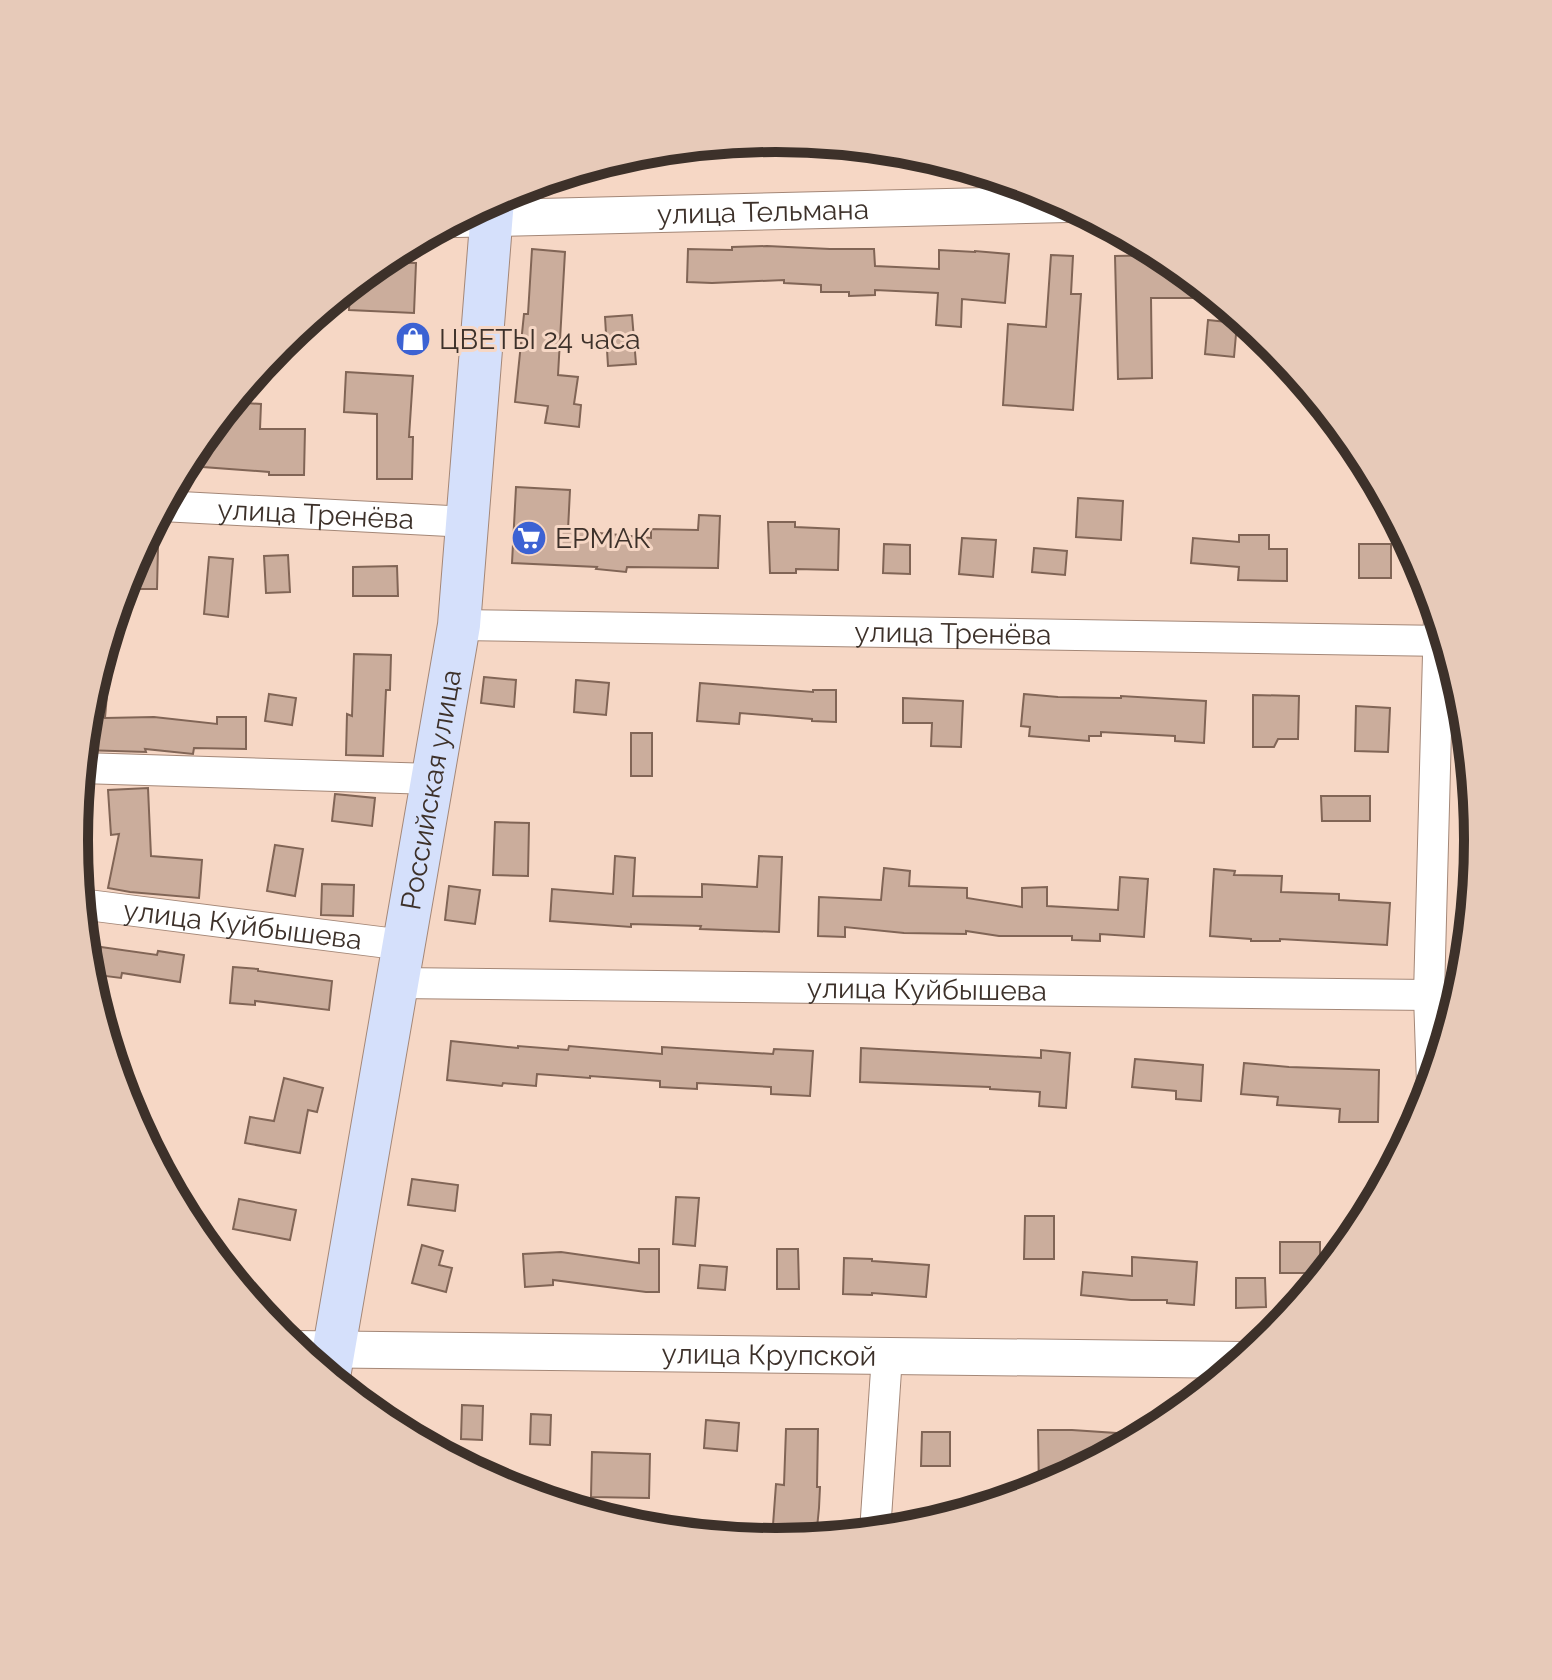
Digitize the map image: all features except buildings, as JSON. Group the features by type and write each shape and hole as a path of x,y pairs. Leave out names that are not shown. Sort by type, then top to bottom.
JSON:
{"main road":[{"name":"Российская улица","path":"320,1355 400,964 459,625 468,522 480,219"}],"street":[{"name":"улица Тельмана","path":"496,212 1040,204"},
{"name":"улица Тренёва","path":"174,507 468,522"},
{"name":"улица Тренёва","path":"459,625 1432,633"},
{"path":"1440,1021 1443,997 1441,663"},
{"path":"92,768 433,779"},
{"name":"улица Куйбышева","path":"91,906 400,964 1443,997"},
{"path":"876,1520 887,1356"},
{"name":"улица Крупской","path":"324,1359 887,1356 1227,1360"}],"place":[{"name":"ЦВЕТЫ 24 часа","path":"413,339"},
{"name":"ЕРМАК","path":"529,538"}]}
